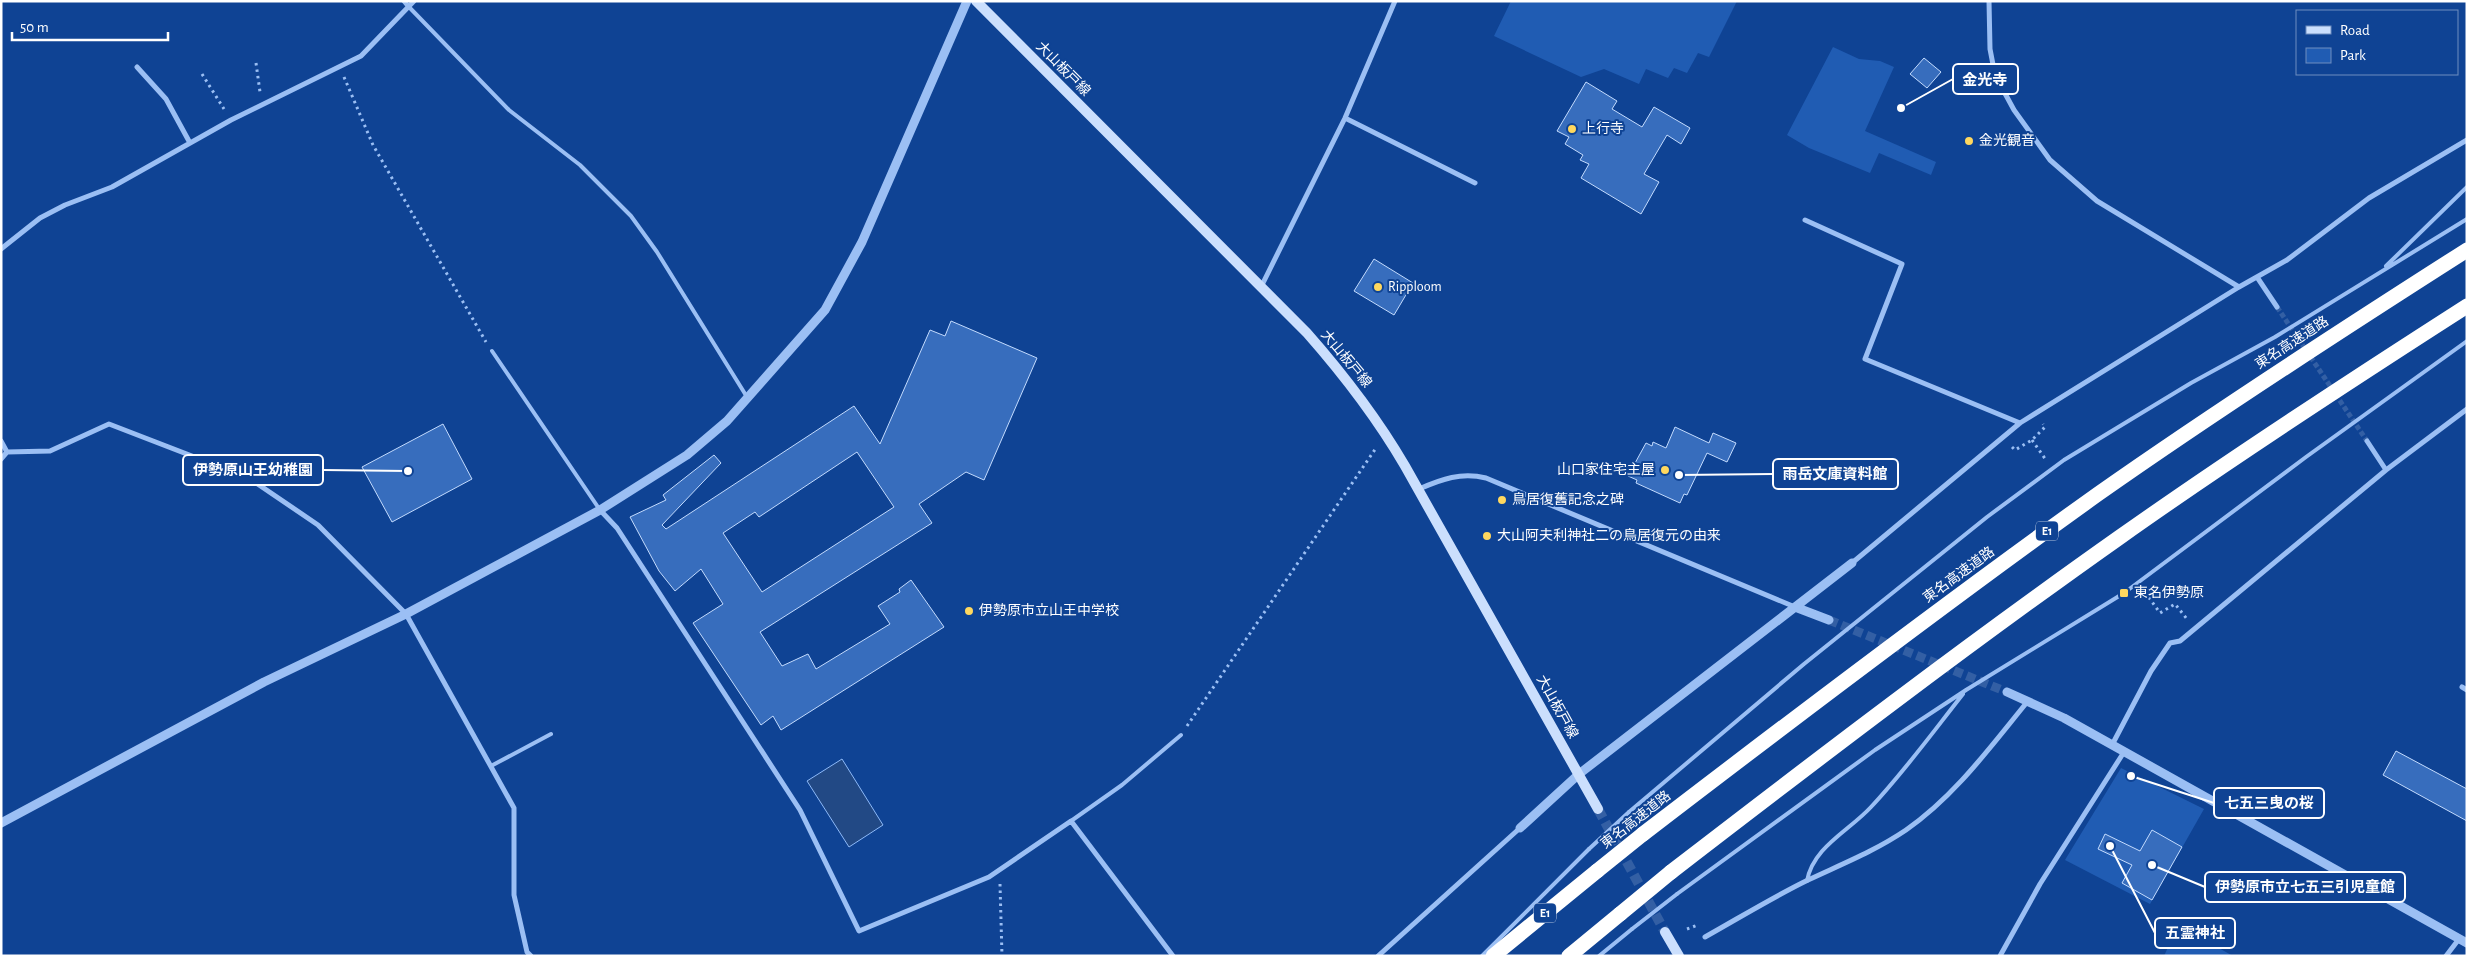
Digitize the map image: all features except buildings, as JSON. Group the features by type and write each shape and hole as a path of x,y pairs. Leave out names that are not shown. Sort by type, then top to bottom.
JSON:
{"highway":[{"name":"東名高速道路","path":"1493,956 1643,834 1829,691 2100,493 2286,366 2467,250"},
{"path":"1569,956 1671,872 1851,733 2112,543 2304,411 2467,306"}],"main road":[{"name":"大山板戸線","path":"976,1 1307,333 1348,380 1386,433 1419,489 1598,810"},
{"path":"1665,932 1679,956"}],"street":[{"path":"404,1 409,7"},
{"path":"1,249 40,218 65,205 112,187 231,120 360,56 414,1"},
{"path":"1,823 264,682 406,614 600,510 687,455 727,421 825,310 862,242 967,1"},
{"path":"1261,287 1344,118 1395,1"},
{"path":"1989,1 1990,49 1995,75 2014,110 2050,160 2097,201 2239,287"},
{"path":"137,67 166,99 190,143"},
{"path":"1344,118 1475,183"},
{"path":"1378,956 1579,774 1852,563 2020,423 2239,287 2287,260 2369,198 2467,140"},
{"path":"1806,220 1902,264 1865,359 2020,423"},
{"path":"2257,277 2277,307"},
{"path":"2112,745 2151,671 2170,643 2180,641 2386,470 2467,409"},
{"path":"1,459 7,452 50,451 109,424 249,478 318,525 406,614 514,808 514,895 527,952 532,956"},
{"path":"1,441 7,452"},
{"path":"2367,441 2386,470"},
{"path":"1419,489 1458,476 1471,475 1486,478 1829,620"},
{"path":"600,510 617,528 800,810 859,932 988,877 1071,821 1173,956"},
{"path":"2007,692 2112,745 2463,941 2446,956"},
{"path":"1705,937 1807,881 1860,857 1906,829 1941,801 1970,771 2028,701"},
{"path":"2000,956 2040,884 2124,752"}],"lane":[{"path":"409,7 509,110 580,165 631,216 657,252 748,399"},
{"path":"2381,271 2467,187"},
{"path":"1482,956 1589,849 1629,812 1804,664 1987,517 2064,460 2190,383 2275,338 2467,219"},
{"path":"1599,956 1678,894 1875,750 1966,690 2124,593 2306,457 2467,341"},
{"path":"492,351 600,510"},
{"path":"1807,881 1809,867 1826,846 1870,808 1966,690"},
{"path":"491,766 551,734"},
{"path":"1071,821 1122,785 1181,735"}],"path":[{"path":"256,63 262,106"},
{"path":"340,67 373,145 492,351"},
{"path":"202,74 231,120"},
{"path":"2015,450 2032,440 2044,427"},
{"path":"1181,735 1386,433"},
{"path":"2032,440 2047,460"},
{"path":"2143,589 2160,613 2175,604 2194,629"},
{"path":"999,869 1002,956"}],"green space":[{"path":"1511,1 1737,1 1709,57 1698,53 1687,73 1674,68 1668,78 1646,69 1639,84 1604,69 1581,77 1494,36"},
{"path":"1833,47 1859,59 1880,61 1894,67 1865,131 1936,162 1931,175 1879,153 1870,173 1809,148 1787,135"},
{"path":"2121,768 2204,809 2150,904 2065,860"},
{"path":"2178,925 2233,956 2164,956"}],"shaded area":[{"path":"842,759 883,825 849,847 807,781"}],"tunnel":[{"path":"2277,307 2367,441"},
{"path":"1829,620 2007,692"},
{"path":"1598,809 1665,932"}],"place":[{"name":"金光寺","path":"1901,108"},
{"name":"上行寺","path":"1572,129"},
{"name":"金光観音","path":"1969,141"},
{"name":"Ripploom","path":"1378,287"},
{"name":"山口家住宅主屋","path":"1665,470"},
{"name":"伊勢原山王幼稚園","path":"408,471"},
{"name":"雨岳文庫資料館","path":"1679,475"},
{"name":"鳥居復舊記念之碑","path":"1502,500"},
{"name":"大山阿夫利神社二の鳥居復元の由来","path":"1487,536"},
{"name":"東名伊勢原","path":"2124,593"},
{"name":"伊勢原市立山王中学校","path":"969,611"},
{"name":"七五三曳の桜","path":"2131,776"},
{"name":"五霊神社","path":"2110,846"},
{"name":"伊勢原市立七五三引児童館","path":"2152,865"}]}
